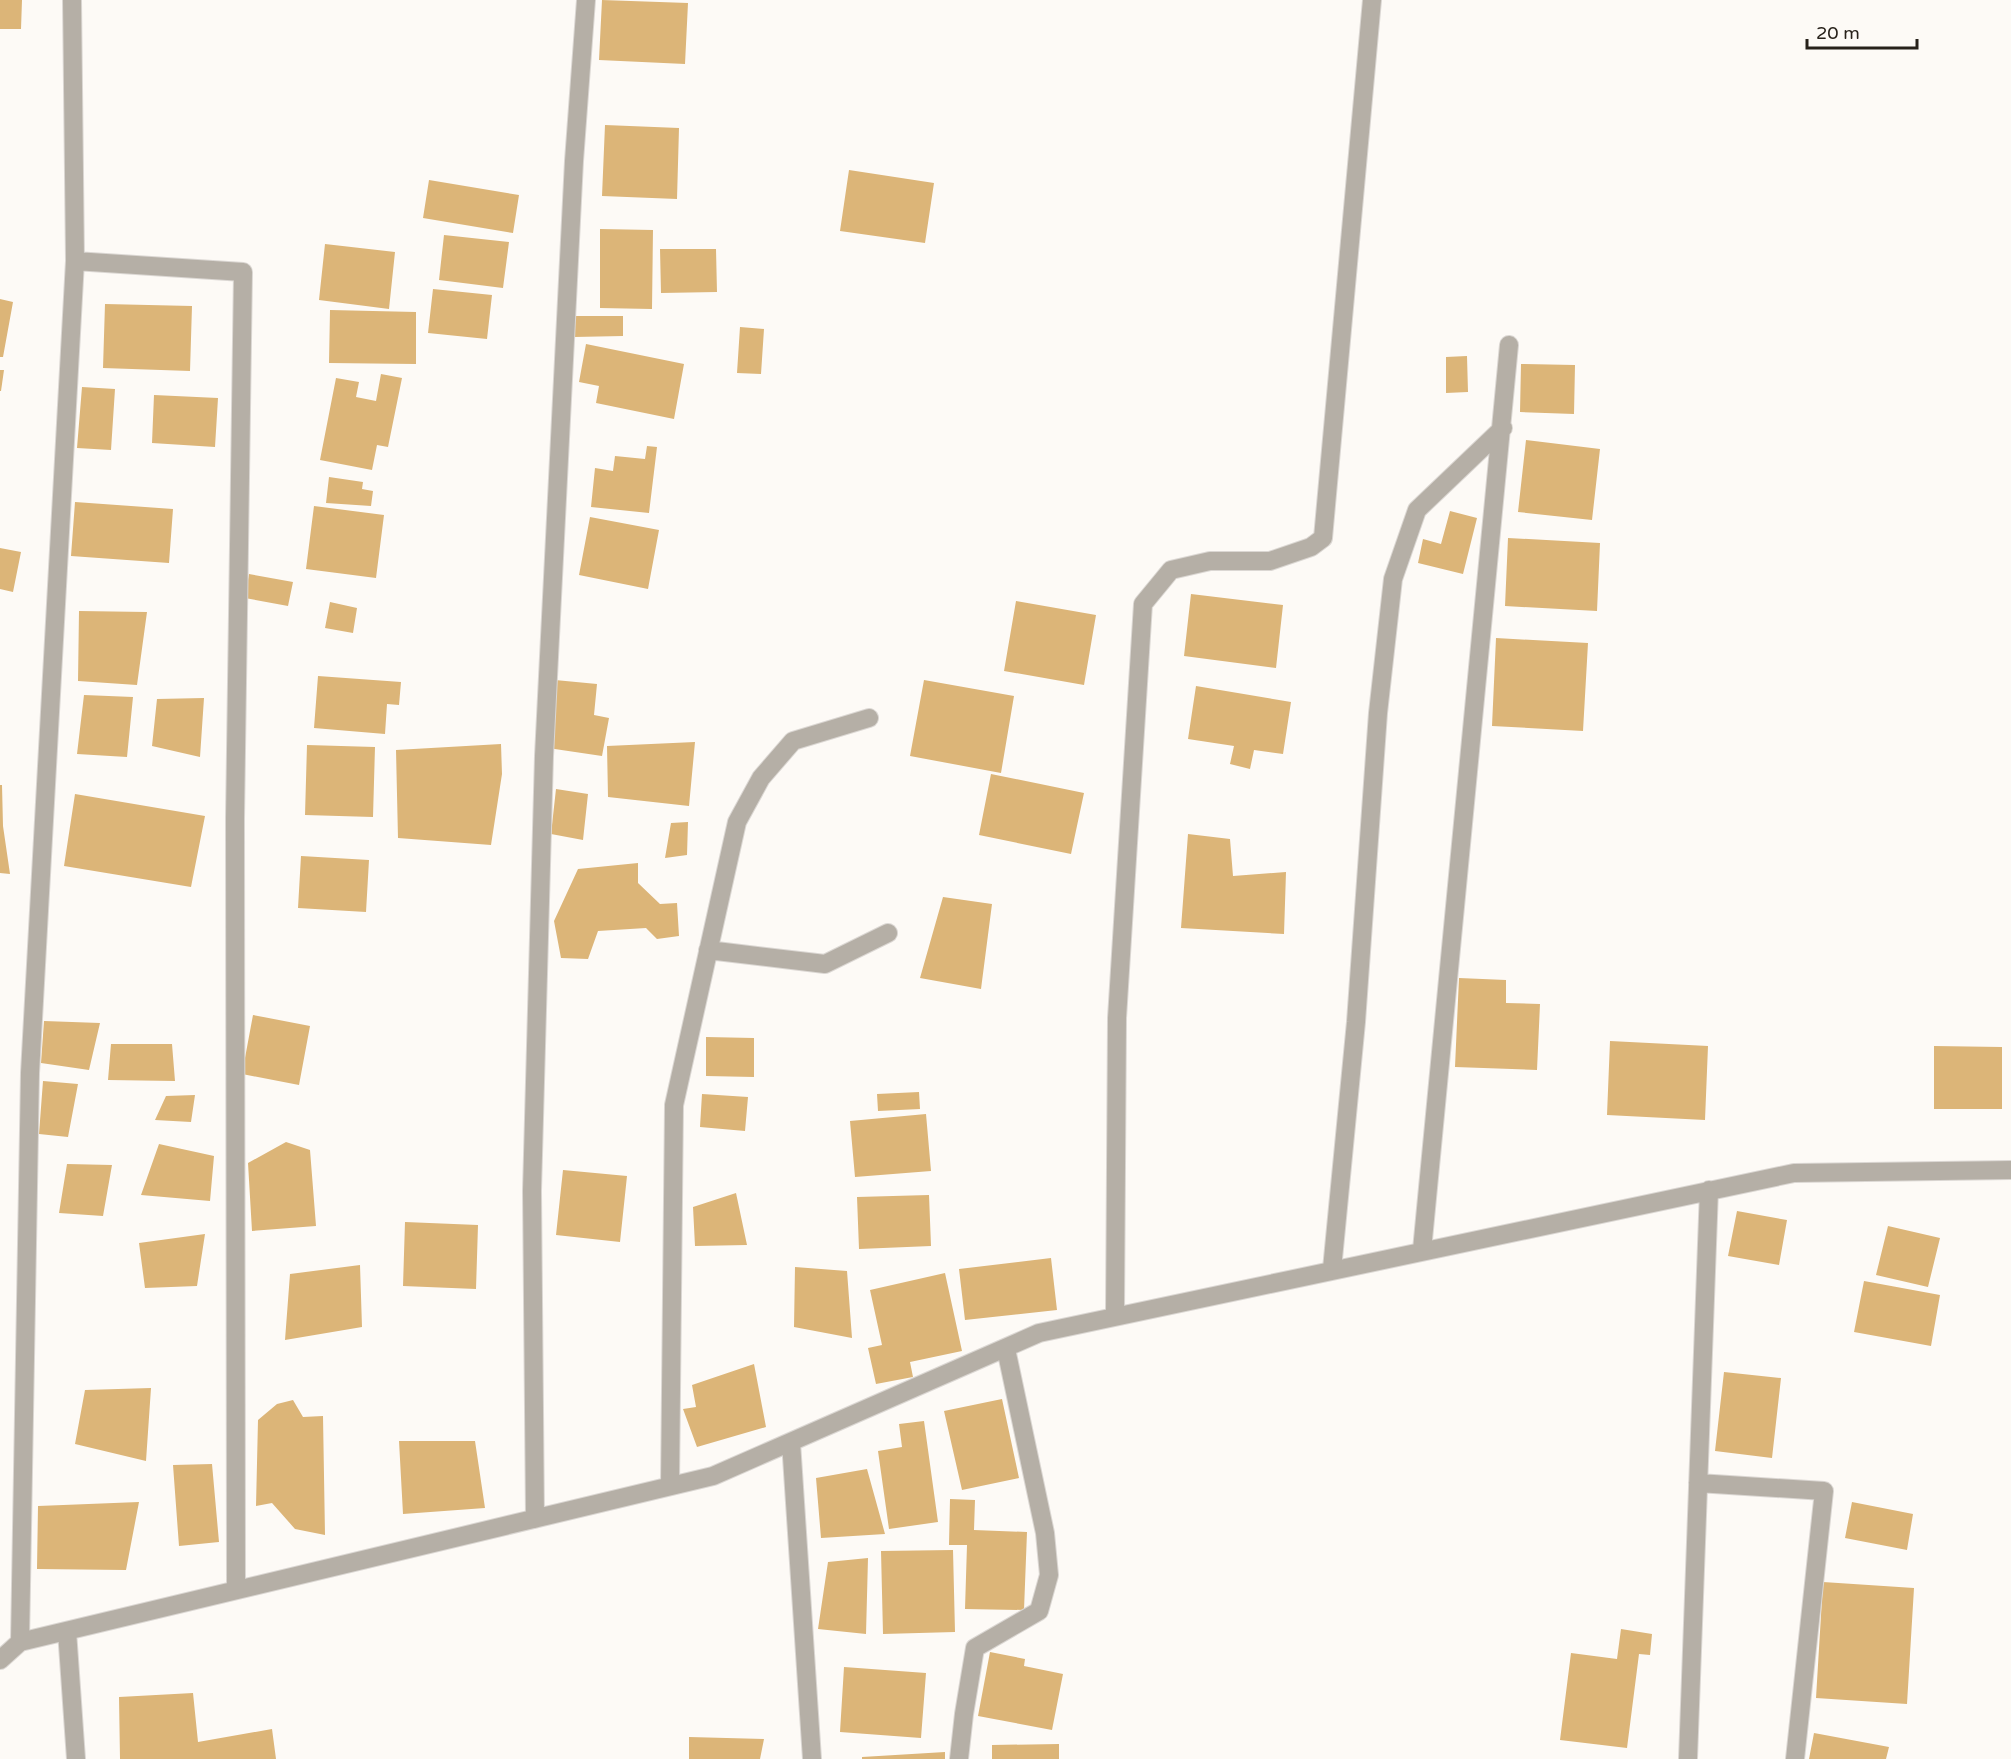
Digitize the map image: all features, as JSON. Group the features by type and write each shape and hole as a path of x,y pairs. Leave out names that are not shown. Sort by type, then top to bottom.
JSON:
{"street":[{"path":"20,1642 30,1073 75,261 72,0"},
{"path":"535,1519 532,1191 544,756 574,161 586,0"},
{"path":"1115,1315 1117,1018 1143,604 1171,570 1210,561 1270,561 1311,547 1323,538 1372,0"},
{"path":"75,261 243,272 235,819 236,1590"},
{"path":"1422,1250 1503,428 1509,345"},
{"path":"1332,1269 1356,1022 1378,713 1393,579 1417,510 1503,428"},
{"path":"670,1486 674,1105 737,822 761,778 793,741 868,718"},
{"path":"708,950 825,964 888,933"},
{"path":"0,1660 20,1642 713,1476 1006,1349 1039,1332 1794,1173 2011,1170"},
{"path":"1688,1759 1709,1190"},
{"path":"959,1759 975,1648 1039,1611 1049,1575 1045,1533 1006,1349"},
{"path":"791,1442 812,1759"},
{"path":"1698,1483 1824,1491 1794,1759"},
{"path":"68,1630 76,1759"}],"building":[{"path":"0,0 22,0 21,29 0,29"},
{"path":"602,0 688,3 685,64 599,60"},
{"path":"605,125 679,128 677,199 602,196"},
{"path":"849,170 934,183 925,243 840,231"},
{"path":"429,180 519,195 513,233 423,218"},
{"path":"600,229 653,230 652,309 600,308"},
{"path":"444,235 509,242 503,288 439,280"},
{"path":"325,244 395,252 389,309 319,300"},
{"path":"660,249 716,249 717,292 661,293"},
{"path":"433,289 492,295 487,339 428,333"},
{"path":"0,299 13,302 3,357 0,357"},
{"path":"105,304 192,306 190,371 103,368"},
{"path":"330,310 416,312 416,364 329,363"},
{"path":"574,316 623,316 623,336 574,337"},
{"path":"740,327 764,329 761,374 737,373"},
{"path":"586,344 684,364 674,419 596,403 599,386 579,382"},
{"path":"1467,356 1468,392 1446,393 1446,357"},
{"path":"1521,364 1575,365 1574,414 1520,412"},
{"path":"0,370 4,370 1,391 0,391"},
{"path":"381,374 402,378 388,447 377,445 372,470 320,460 336,378 359,382 356,397 376,401"},
{"path":"82,387 115,389 111,450 77,448"},
{"path":"154,395 218,398 215,447 152,443"},
{"path":"1526,440 1600,449 1592,520 1518,512"},
{"path":"647,446 657,447 649,513 591,507 595,468 613,471 615,456 645,459"},
{"path":"329,477 363,482 362,489 373,491 371,506 326,503"},
{"path":"75,502 173,509 169,563 71,556"},
{"path":"314,506 384,515 376,578 306,569"},
{"path":"1450,511 1477,518 1463,574 1418,563 1423,539 1441,544"},
{"path":"590,517 659,530 648,589 579,575"},
{"path":"1508,538 1600,543 1597,611 1505,606"},
{"path":"0,548 21,552 13,592 0,589"},
{"path":"249,574 293,582 288,606 245,598"},
{"path":"1191,594 1283,605 1276,668 1184,656"},
{"path":"1016,601 1096,615 1084,685 1004,671"},
{"path":"330,602 357,608 353,633 325,628"},
{"path":"79,611 147,612 137,685 78,681"},
{"path":"1496,638 1588,643 1583,731 1492,726"},
{"path":"318,676 401,682 399,705 387,704 385,734 314,728"},
{"path":"555,680 597,684 594,715 609,718 602,756 548,748"},
{"path":"924,680 1014,696 1001,773 910,756"},
{"path":"1196,686 1291,702 1283,754 1254,750 1250,769 1230,764 1234,746 1188,739"},
{"path":"84,695 133,697 127,757 77,754"},
{"path":"204,698 200,757 152,746 157,699"},
{"path":"695,742 689,806 608,797 607,746"},
{"path":"501,744 502,774 491,845 398,838 396,750"},
{"path":"307,745 375,747 373,817 305,815"},
{"path":"991,774 1084,793 1071,854 979,835"},
{"path":"0,785 2,785 3,826 10,874 0,873"},
{"path":"556,789 588,794 583,840 551,834"},
{"path":"75,794 205,816 191,887 64,866"},
{"path":"688,822 687,855 665,858 671,823"},
{"path":"1188,834 1230,839 1233,876 1286,872 1284,934 1181,928"},
{"path":"301,856 369,860 366,912 298,908"},
{"path":"638,863 638,883 660,904 677,903 679,936 657,939 646,928 598,931 588,959 561,958 554,921 578,869"},
{"path":"943,897 992,904 981,989 920,978"},
{"path":"1459,978 1506,980 1506,1003 1540,1004 1537,1070 1455,1067"},
{"path":"253,1015 310,1026 299,1085 242,1074"},
{"path":"44,1021 100,1023 89,1070 41,1063"},
{"path":"706,1037 754,1038 754,1077 706,1076"},
{"path":"1610,1041 1708,1046 1705,1120 1607,1115"},
{"path":"111,1044 172,1044 175,1081 108,1080"},
{"path":"1934,1046 2002,1047 2002,1109 1934,1109"},
{"path":"43,1081 78,1084 68,1137 39,1134"},
{"path":"919,1092 920,1109 878,1111 877,1094"},
{"path":"702,1094 748,1097 745,1131 700,1127"},
{"path":"195,1095 191,1122 155,1120 166,1096"},
{"path":"926,1114 931,1171 855,1177 850,1121"},
{"path":"286,1142 310,1150 316,1226 252,1231 248,1163"},
{"path":"159,1144 214,1156 210,1201 141,1195"},
{"path":"67,1164 112,1165 103,1216 59,1213"},
{"path":"563,1170 627,1176 620,1242 556,1235"},
{"path":"736,1193 747,1245 695,1246 693,1207"},
{"path":"929,1195 931,1246 859,1249 857,1197"},
{"path":"1737,1211 1787,1220 1779,1265 1728,1256"},
{"path":"405,1222 478,1225 476,1289 403,1286"},
{"path":"1888,1226 1940,1238 1928,1287 1876,1275"},
{"path":"205,1234 197,1286 145,1288 139,1243"},
{"path":"1051,1258 1057,1310 965,1320 959,1269"},
{"path":"360,1265 362,1327 285,1340 290,1274"},
{"path":"795,1267 847,1271 852,1338 794,1327"},
{"path":"945,1273 962,1351 910,1362 913,1377 876,1384 868,1348 882,1345 870,1290"},
{"path":"1864,1281 1940,1295 1931,1346 1854,1332"},
{"path":"754,1364 766,1427 697,1447 683,1409 696,1407 692,1385"},
{"path":"1724,1372 1781,1378 1772,1458 1715,1451"},
{"path":"151,1388 146,1461 75,1444 85,1390"},
{"path":"1002,1399 1019,1478 962,1490 944,1411"},
{"path":"293,1400 303,1417 323,1416 325,1535 295,1529 272,1503 256,1506 258,1420 277,1404"},
{"path":"924,1421 938,1522 889,1529 878,1451 902,1447 899,1424"},
{"path":"399,1441 475,1441 485,1508 403,1514"},
{"path":"212,1464 219,1542 179,1546 173,1465"},
{"path":"867,1469 885,1534 821,1538 816,1478"},
{"path":"950,1499 975,1500 974,1530 1027,1532 1024,1610 965,1609 967,1545 949,1545"},
{"path":"139,1502 126,1570 37,1569 38,1506"},
{"path":"1852,1502 1913,1514 1907,1550 1845,1538"},
{"path":"953,1550 955,1632 883,1634 881,1551"},
{"path":"868,1558 866,1634 818,1629 828,1562"},
{"path":"1823,1582 1914,1588 1907,1704 1816,1698"},
{"path":"1621,1629 1652,1634 1650,1655 1639,1654 1627,1748 1560,1740 1571,1653 1617,1659"},
{"path":"990,1652 1025,1659 1024,1666 1063,1674 1052,1730 978,1716"},
{"path":"844,1667 926,1673 921,1738 840,1732"},
{"path":"193,1693 198,1742 272,1729 276,1759 120,1759 119,1697"},
{"path":"1814,1733 1889,1747 1886,1759 1809,1759"},
{"path":"689,1737 764,1739 760,1759 689,1759"},
{"path":"1059,1744 1059,1759 992,1759 992,1745"},
{"path":"945,1752 945,1759 862,1759 862,1757"}]}
